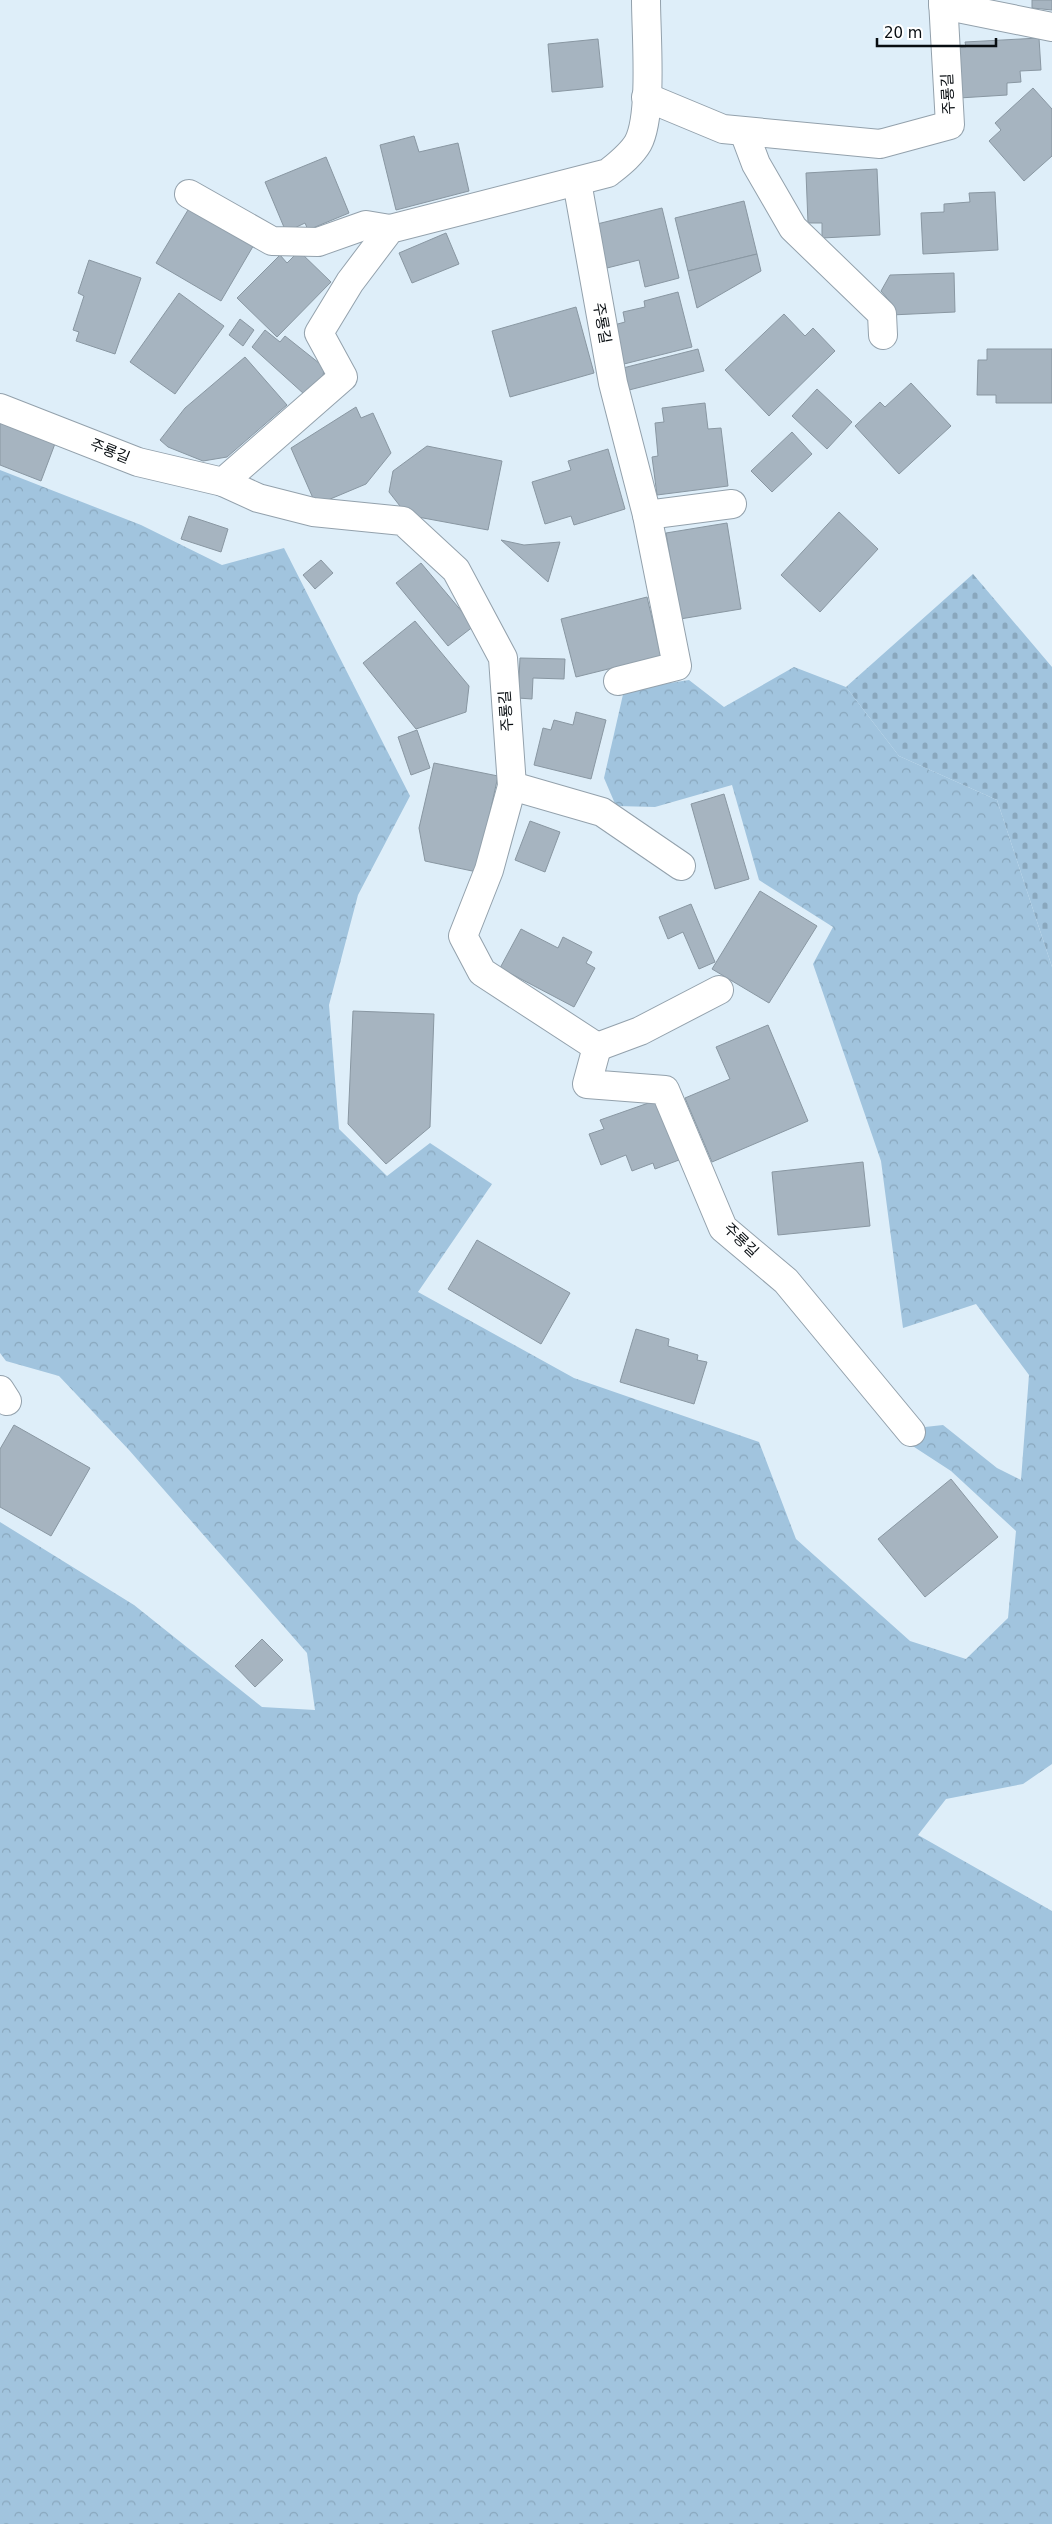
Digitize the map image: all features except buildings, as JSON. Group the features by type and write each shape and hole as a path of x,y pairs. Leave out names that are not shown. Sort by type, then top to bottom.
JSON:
{"street":[{"path":"188,194 272,241 318,242 366,225 390,229 608,173 624,160 638,143 646,118 646,0"},
{"name":"주룡길","path":"646,97 724,129 880,144 950,125 943,2 1052,27"},
{"path":"744,132 756,164 793,228 882,314 882,335"},
{"name":"주룡길","path":"577,182 613,383 647,515 678,666 618,681"},
{"path":"223,482 343,377 319,334 350,282 390,229"},
{"name":"주룡길","path":"0,408 138,462 223,482 258,498 313,512 403,521 456,570 503,658 512,786 489,870 462,936 482,972 597,1047 587,1084 665,1090 724,1228 786,1282 911,1432"},
{"path":"647,515 732,504"},
{"path":"512,786 602,812 681,866"},
{"path":"597,1047 640,1031 719,990"}],"green space":[{"path":"0,470 141,525 222,565 284,548 410,796 358,895 329,1005 339,1129 387,1176 430,1143 492,1184 418,1292 574,1378 759,1442 796,1539 910,1641 966,1659 1008,1618 1016,1531 951,1471 908,1443 925,1427 943,1425 997,1468 1021,1480 1029,1375 976,1304 903,1328 881,1161 813,964 833,927 759,880 732,785 655,807 616,806 604,778 624,690 689,680 724,707 794,667 846,687 899,756 997,800 1052,967 1052,1764 1023,1784 946,1799 918,1835 1052,1911 1052,2524 0,2524 0,1522 134,1605 262,1707 315,1710 307,1653 129,1450 59,1376 6,1361 0,1353"},
{"path":"973,574 1052,667 1052,967 997,800 899,756 846,687"}]}
